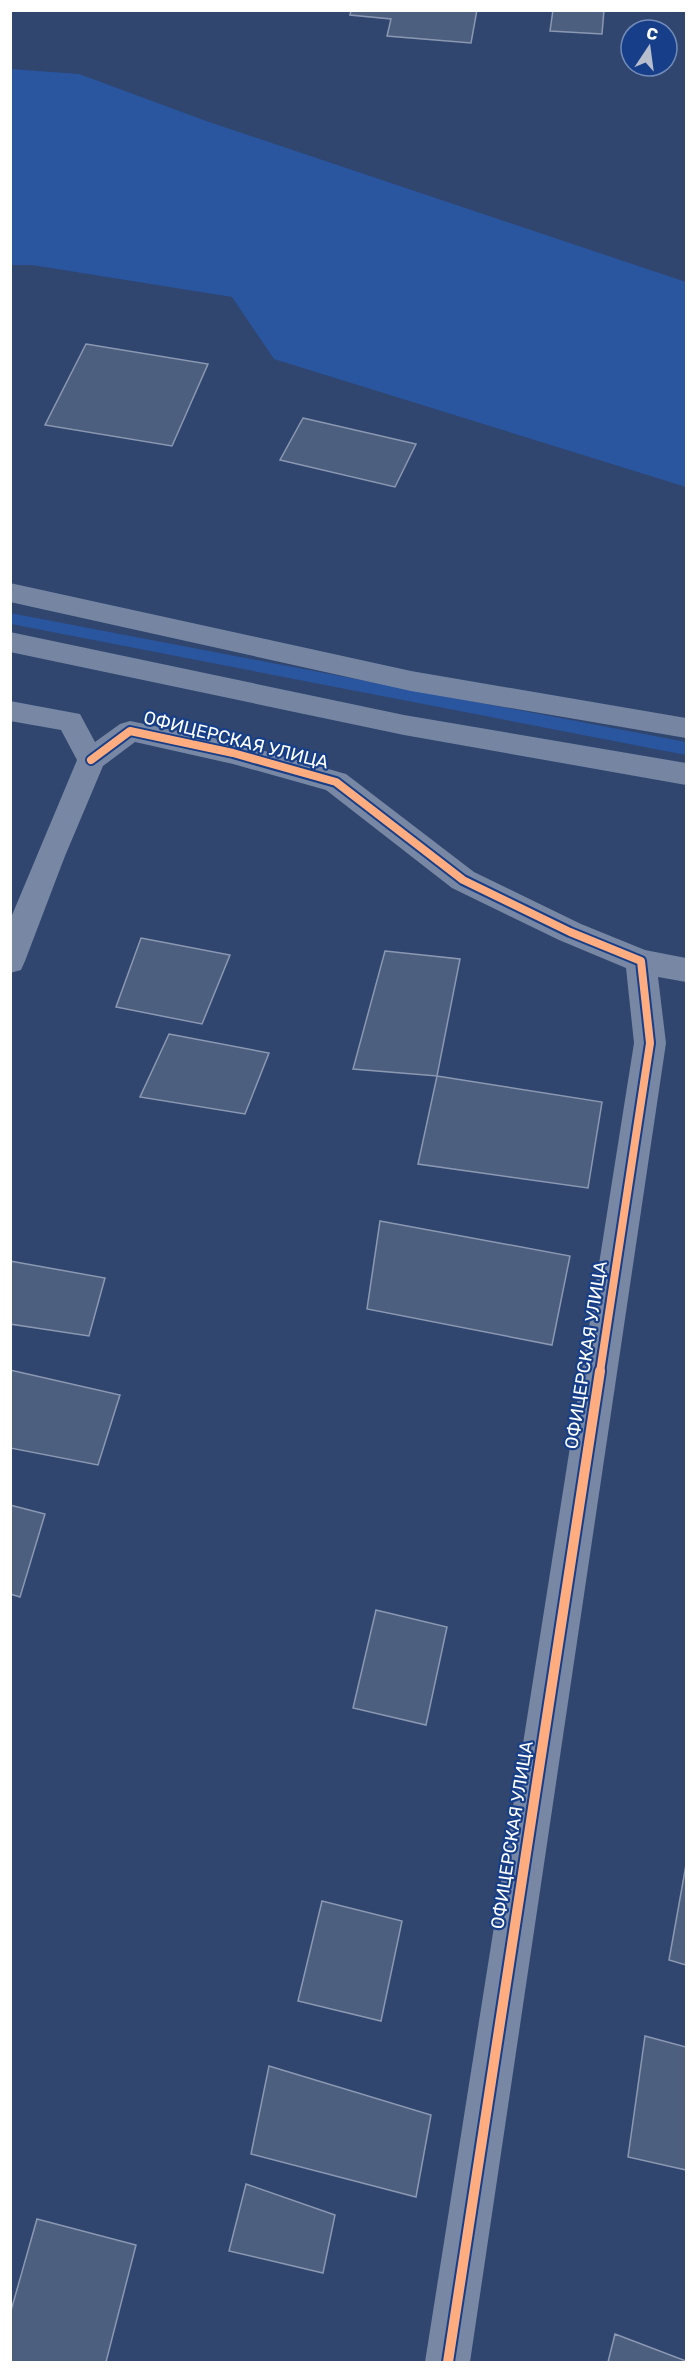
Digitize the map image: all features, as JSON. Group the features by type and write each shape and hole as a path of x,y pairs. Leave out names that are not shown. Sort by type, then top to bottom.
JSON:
{"main road":[{"path":"10,592 411,681 687,728"},
{"path":"10,642 404,724 687,774"}],"street":[{"path":"10,711 70,721 92,760 50,856 10,961"},
{"name":"ОФИЦЕРСКАЯ УЛИЦА","path":"92,760 130,731 233,753 336,782 463,880 570,932 641,961 650,1043 448,2362"},
{"path":"641,961 687,970"}],"shaded area":[{"path":"11,69 79,74 209,122 686,282 686,487 274,359 232,297 32,265 11,265"},
{"path":"10,613 686,742 686,755 11,624"}],"building":[{"path":"351,10 477,10 471,43 387,36 391,19 350,15"},
{"path":"553,10 604,10 602,34 550,31"},
{"path":"86,344 208,364 172,446 45,425"},
{"path":"303,418 416,444 395,487 280,460"},
{"path":"141,938 230,955 202,1024 116,1007"},
{"path":"385,951 460,959 437,1076 353,1069"},
{"path":"169,1034 269,1053 245,1114 140,1097"},
{"path":"437,1076 602,1102 588,1188 418,1164"},
{"path":"380,1221 570,1256 552,1345 367,1309"},
{"path":"10,1261 105,1278 89,1336 10,1324"},
{"path":"10,1370 120,1395 98,1465 10,1448"},
{"path":"10,1505 45,1514 20,1597 10,1594"},
{"path":"376,1610 447,1627 426,1725 353,1708"},
{"path":"686,1865 686,1965 669,1960"},
{"path":"322,1901 402,1921 381,2021 298,2001"},
{"path":"645,2036 686,2047 686,2170 628,2157"},
{"path":"269,2066 431,2115 416,2197 251,2154"},
{"path":"246,2184 335,2215 323,2273 229,2251"},
{"path":"37,2219 136,2245 106,2362 10,2362 10,2314"},
{"path":"615,2334 686,2361 686,2362 608,2362"}],"cycle path":[{"path":"91,760 130,731 233,753 336,782 463,880 570,932 641,961 650,1043 448,2362"}]}
